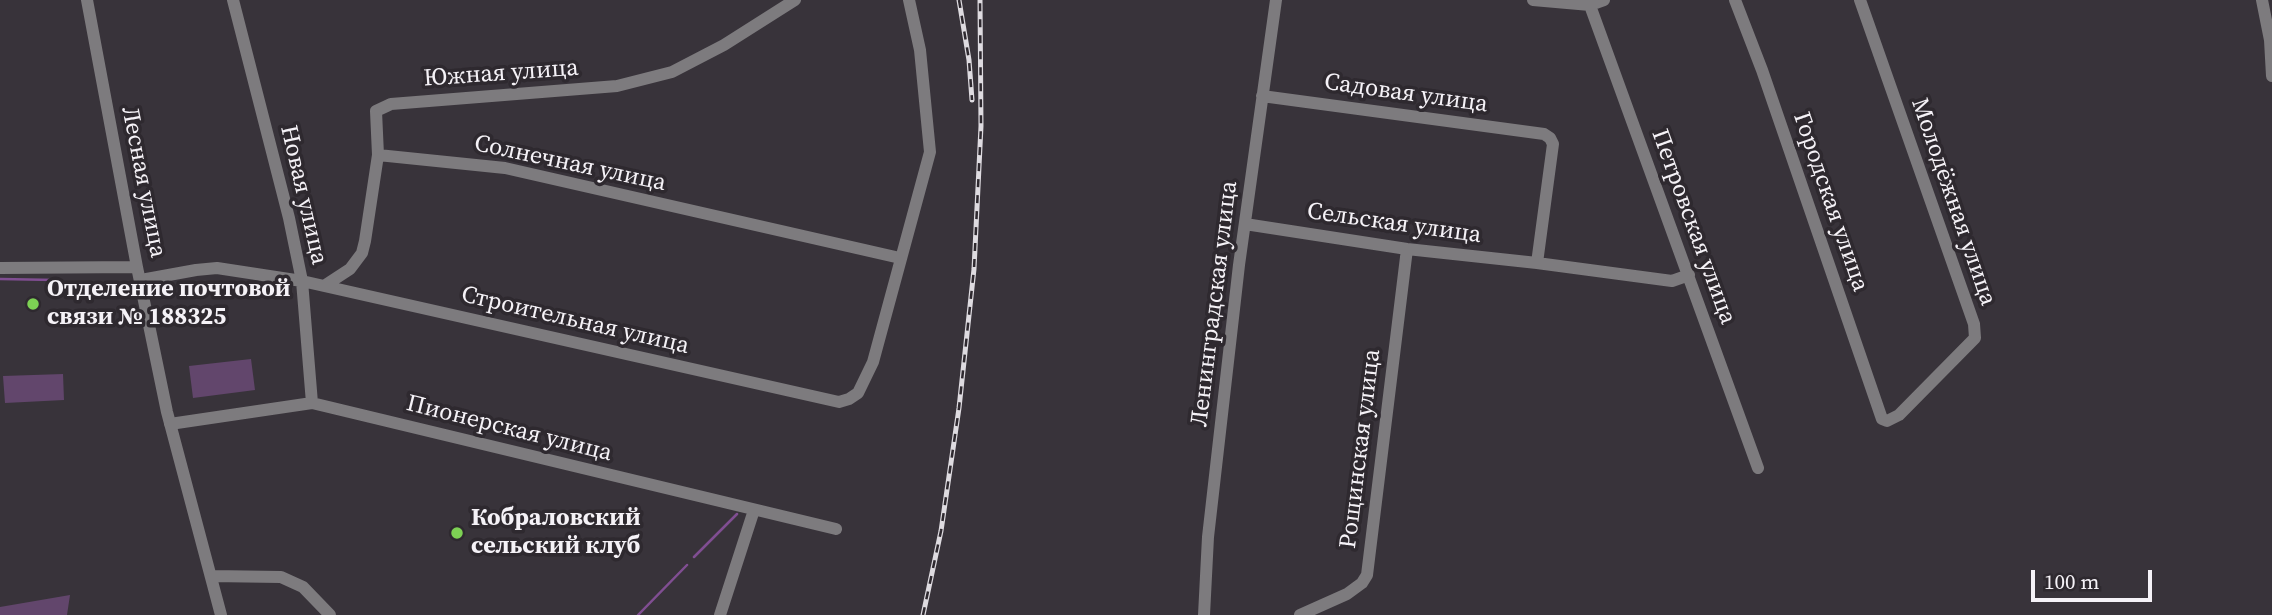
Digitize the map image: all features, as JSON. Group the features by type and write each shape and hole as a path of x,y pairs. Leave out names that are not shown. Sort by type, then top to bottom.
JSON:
{"street":[{"name":"Лесная улица","path":"88,0 170,424 221,615"},
{"name":"Новая улица","path":"233,0 289,218 302,281 312,403"},
{"name":"Южная улица","path":"377,155 376,111 391,104 617,86 672,72 724,45 795,0"},
{"path":"900,258 930,152 920,50 909,0"},
{"name":"Ленинградская улица","path":"1204,615 1208,537 1245,224 1276,0"},
{"path":"1533,0 1589,3 1604,0"},
{"name":"Городская улица","path":"1735,0 1767,83 1882,419"},
{"name":"Молодёжная улица","path":"1860,0 1974,324 1975,338 1899,415 1887,421 1882,419"},
{"path":"2262,0 2270,40 2272,76"},
{"name":"Петровская улица","path":"1589,3 1758,468"},
{"name":"Садовая улица","path":"1262,96 1547,136 1553,144 1537,262"},
{"path":"324,286 350,270 362,253 377,155"},
{"name":"Солнечная улица","path":"377,155 505,168 900,258"},
{"name":"Сельская улица","path":"1245,224 1407,249 1537,262 1672,281 1689,275"},
{"name":"Рощинская улица","path":"1300,615 1347,594 1367,576 1407,249"},
{"name":"Строительная улица","path":"0,268 139,273 217,268 302,281 839,402 858,393 866,380 900,258"},
{"name":"Пионерская улица","path":"170,424 312,403 836,529"},
{"path":"720,615 754,510"},
{"path":"211,576 281,576 303,587 330,615"}],"shaded area":[{"path":"251,359 255,390 193,398 189,366"},
{"path":"63,374 64,400 5,403 3,376"},
{"path":"70,595 67,615 0,615 0,607"}],"waterway":[{"path":"0,279 56,280"},
{"path":"694,557 737,514"},
{"path":"638,615 687,565"}],"railway":[{"path":"959,0 969,60 972,100"},
{"path":"923,615 941,531 959,408 974,269 981,126 980,0"}],"place":[{"name":"Отделение почтовой связи № 188325","path":"33,304"},
{"name":"Кобраловский сельский клуб","path":"457,533"}]}
